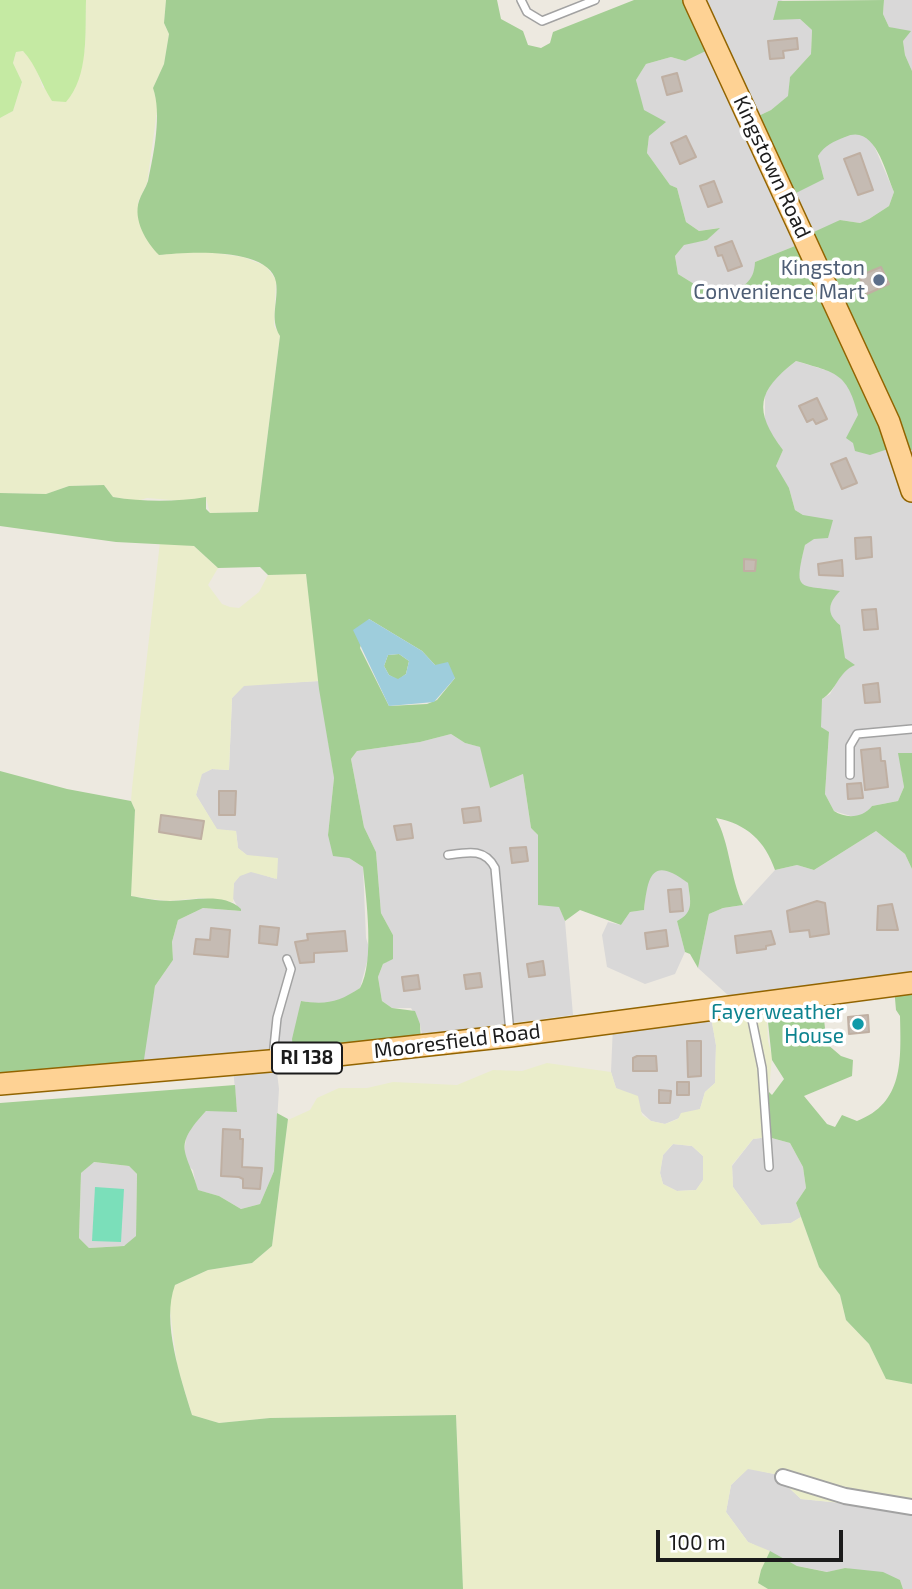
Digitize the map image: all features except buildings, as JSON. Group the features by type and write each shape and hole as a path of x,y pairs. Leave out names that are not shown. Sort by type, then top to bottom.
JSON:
{"main road":[{"name":"Kingstown Road","path":"694,0 889,422 912,491"},
{"name":"Mooresfield Road","path":"0,1084 273,1061 510,1036 912,983"}],"street":[{"path":"783,1477 845,1496 912,1507"}],"lane":[{"path":"521,0 527,12 542,21 595,0"},
{"path":"850,775 850,746 857,734 912,729"},
{"path":"448,855 473,852 484,855 495,869 510,1036"},
{"path":"273,1061 275,1029 291,969 287,958"},
{"path":"748,1003 762,1068 769,1167"}],"shaded area":[{"path":"693,0 783,0 778,2 778,11 800,19 812,30 811,54 790,77 789,96 771,110 750,120 824,179 818,156 825,145 852,133 861,133 872,141 894,192 889,206 869,219 860,223 840,220 805,242 755,262 756,272 748,285 724,296 699,287 678,274 675,256 684,244 707,240 719,228 699,231 686,222 677,188 670,185 647,153 649,136 636,80 646,64 671,57 685,61"},
{"path":"884,0 912,0 912,71 905,55 903,41 897,30 889,27 883,14"},
{"path":"796,361 835,373 852,389 858,415 903,454 912,450 912,753 899,753 904,787 898,801 872,806 867,813 854,817 834,811 825,794 829,733 821,727 819,714 822,699 830,694 844,670 840,625 831,618 829,610 833,598 827,589 809,589 801,584 798,573 805,545 813,539 803,515 795,510 789,488 776,466 783,450 765,426 765,395 775,378"},
{"path":"319,681 334,778 328,835 349,858 363,867 366,938 370,951 360,988 340,1002 320,1004 301,1001 294,1060 276,1064 279,1089 274,1171 260,1204 241,1209 219,1196 197,1190 193,1170 186,1164 184,1153 187,1132 206,1111 237,1111 233,1068 142,1073 146,1032 155,986 173,960 172,942 178,920 203,908 240,911 232,897 234,883 239,876 251,871 276,879 238,848 236,831 217,830 196,795 201,774 212,769 229,770 232,698 244,685"},
{"path":"451,734 465,743 481,747 490,788 523,774 531,828 538,835 538,904 559,906 565,921 573,1015 422,1035 420,1024 411,1008 392,1008 382,1001 378,977 383,964 390,960 393,935 381,913 376,852 364,827 351,759 357,751 420,742"},
{"path":"876,831 905,854 912,869 912,984 740,1006 698,968 709,914 723,908 743,905 775,870 797,865 814,870"},
{"path":"658,869 673,871 688,883 691,908 687,916 677,921 685,952 675,974 645,984 607,967 602,935 608,922 621,925 630,912 644,910 647,881 651,873"},
{"path":"710,1011 716,1045 715,1083 705,1092 700,1109 665,1124 651,1121 616,1088 611,1072 613,1025"},
{"path":"768,1137 790,1143 803,1167 806,1188 796,1203 801,1217 791,1223 761,1225 733,1187 732,1166 753,1139"},
{"path":"673,1144 692,1146 703,1156 703,1180 696,1190 677,1191 663,1184 660,1173 663,1155"},
{"path":"93,1162 129,1166 137,1174 136,1236 131,1243 89,1248 79,1238 81,1173"},
{"path":"748,1468 774,1474 801,1499 912,1510 912,1589 903,1589 900,1580 845,1568 828,1572 797,1566 748,1542 726,1512 731,1485"}],"green space":[{"path":"0,0 86,0 82,67 79,80 66,102 52,101 28,57 23,51 16,52 13,63 22,82 13,111 0,118"},
{"path":"86,0 166,0 164,23 169,34 164,64 153,88 158,104 147,183 138,202 159,255 196,250 243,257 266,266 276,280 274,326 280,335 258,512 210,513 206,498 183,501 147,498 137,501 113,497 104,485 69,486 46,494 0,493 0,118 13,111 22,82 13,63 16,52 23,51 34,62 43,88 85,50"},
{"path":"166,0 497,0 501,19 523,31 528,45 541,48 550,43 553,32 634,0 693,0 714,47 685,61 671,57 646,64 636,80 644,110 666,122 649,136 647,153 670,185 677,188 686,222 699,231 720,228 707,240 684,245 675,256 678,274 699,287 724,295 750,280 755,262 805,242 805,236 840,220 860,223 889,206 894,192 877,151 864,137 855,134 830,144 818,156 824,179 786,198 750,120 771,110 788,96 790,77 811,54 812,30 800,19 773,20 778,1 884,0 883,14 889,27 911,31 903,41 905,55 912,71 912,450 903,454 897,446 870,455 855,451 853,443 846,438 858,415 844,382 821,368 796,361 773,382 764,402 764,412 773,436 783,450 776,466 789,488 795,510 803,515 833,520 828,538 814,539 805,545 800,572 803,584 840,591 831,604 831,613 840,625 845,658 855,665 845,672 822,699 821,727 829,732 825,794 834,811 849,816 864,813 872,806 898,801 904,787 898,753 912,753 912,869 905,854 876,831 814,870 797,865 775,870 766,850 753,835 746,829 716,818 743,905 723,908 709,914 698,968 690,954 685,952 677,921 689,910 688,883 666,871 659,870 650,879 644,910 630,912 621,925 580,910 565,921 559,907 538,905 538,835 531,828 523,774 490,788 480,747 465,743 451,734 420,742 357,751 351,759 364,827 376,852 381,913 393,935 393,959 383,964 378,977 382,1001 392,1008 415,1011 420,1024 421,1044 294,1060 292,1039 301,1001 332,1001 360,988 365,977 368,946 363,867 349,858 333,856 328,835 334,778 319,689 306,574 268,575 260,567 218,568 194,546 116,542 0,526 0,493 46,494 69,486 104,485 113,497 136,500 171,501 206,497 206,509 210,513 258,512 280,336 275,323 276,282 270,270 259,262 243,257 206,253 159,255 145,237 139,223 139,201 148,181 155,146 157,110 153,88 164,64 169,34 164,23","holes":["369,619 422,651 435,665 455,678 437,700 427,704 389,706 360,648"]},
{"path":"160,542 194,546 218,568 208,585 222,604 230,607 239,608 259,592 268,575 306,573 319,681 244,686 232,698 229,770 212,769 202,774 196,795 217,829 236,831 238,848 247,855 278,858 277,879 251,872 240,876 234,883 233,902 201,898 168,901 130,896 135,810 131,801 132,788"},
{"path":"399,654 409,661 406,674 398,680 389,675 384,666 388,655"},
{"path":"0,771 67,789 131,801 135,810 131,896 165,901 217,899 241,909 203,908 178,920 172,942 173,960 155,986 142,1073 0,1087"},
{"path":"912,984 912,1384 886,1379 869,1344 846,1320 840,1295 819,1267 796,1203 806,1188 803,1167 790,1143 768,1137 766,1125 769,1092 772,1095 784,1079 772,1060 766,1003 821,996 827,1044 841,1056 853,1060 852,1076 804,1096 827,1124 835,1127 842,1115 857,1121 872,1113 884,1103 892,1091 897,1078 900,1048 900,1016 896,1010 894,987"},
{"path":"766,1003 768,1041 772,1056 766,1125 768,1137 753,1139 732,1165 733,1187 761,1225 791,1223 801,1217 819,1267 840,1295 846,1320 869,1344 886,1378 912,1384 912,1510 801,1499 774,1474 748,1469 731,1485 726,1512 748,1542 770,1551 758,1583 768,1589 463,1589 456,1415 270,1418 219,1423 192,1415 177,1365 169,1301 175,1285 208,1270 252,1263 272,1246 288,1120 310,1110 317,1098 339,1088 367,1088 393,1082 457,1085 493,1070 522,1071 547,1063 611,1072 616,1088 638,1096 642,1115 651,1121 665,1124 678,1119 681,1113 700,1109 705,1092 715,1083 716,1045 710,1011","holes":["673,1144 692,1146 703,1156 703,1180 696,1190 677,1191 663,1184 660,1173 663,1155"]},
{"path":"235,1085 237,1112 206,1111 188,1134 185,1149 198,1190 219,1196 241,1209 260,1204 274,1171 277,1113 288,1119 272,1246 252,1263 208,1270 175,1285 171,1300 171,1333 192,1415 219,1423 270,1418 456,1415 463,1589 0,1589 0,1103","holes":["94,1162 129,1166 137,1174 136,1236 124,1246 89,1248 79,1238 81,1173"]},
{"path":"95,1187 124,1189 121,1242 92,1241"},
{"path":"770,1551 797,1566 827,1572 845,1568 883,1572 900,1580 903,1589 768,1589 758,1583"}],"water":[{"path":"369,619 422,651 435,665 448,662 455,678 434,702 389,706 353,630","holes":["399,654 409,661 406,674 398,679 389,675 384,666 388,655"]}],"place":[{"name":"Kingston Convenience Mart","path":"879,280"},
{"name":"Fayerweather House","path":"858,1024"}]}
